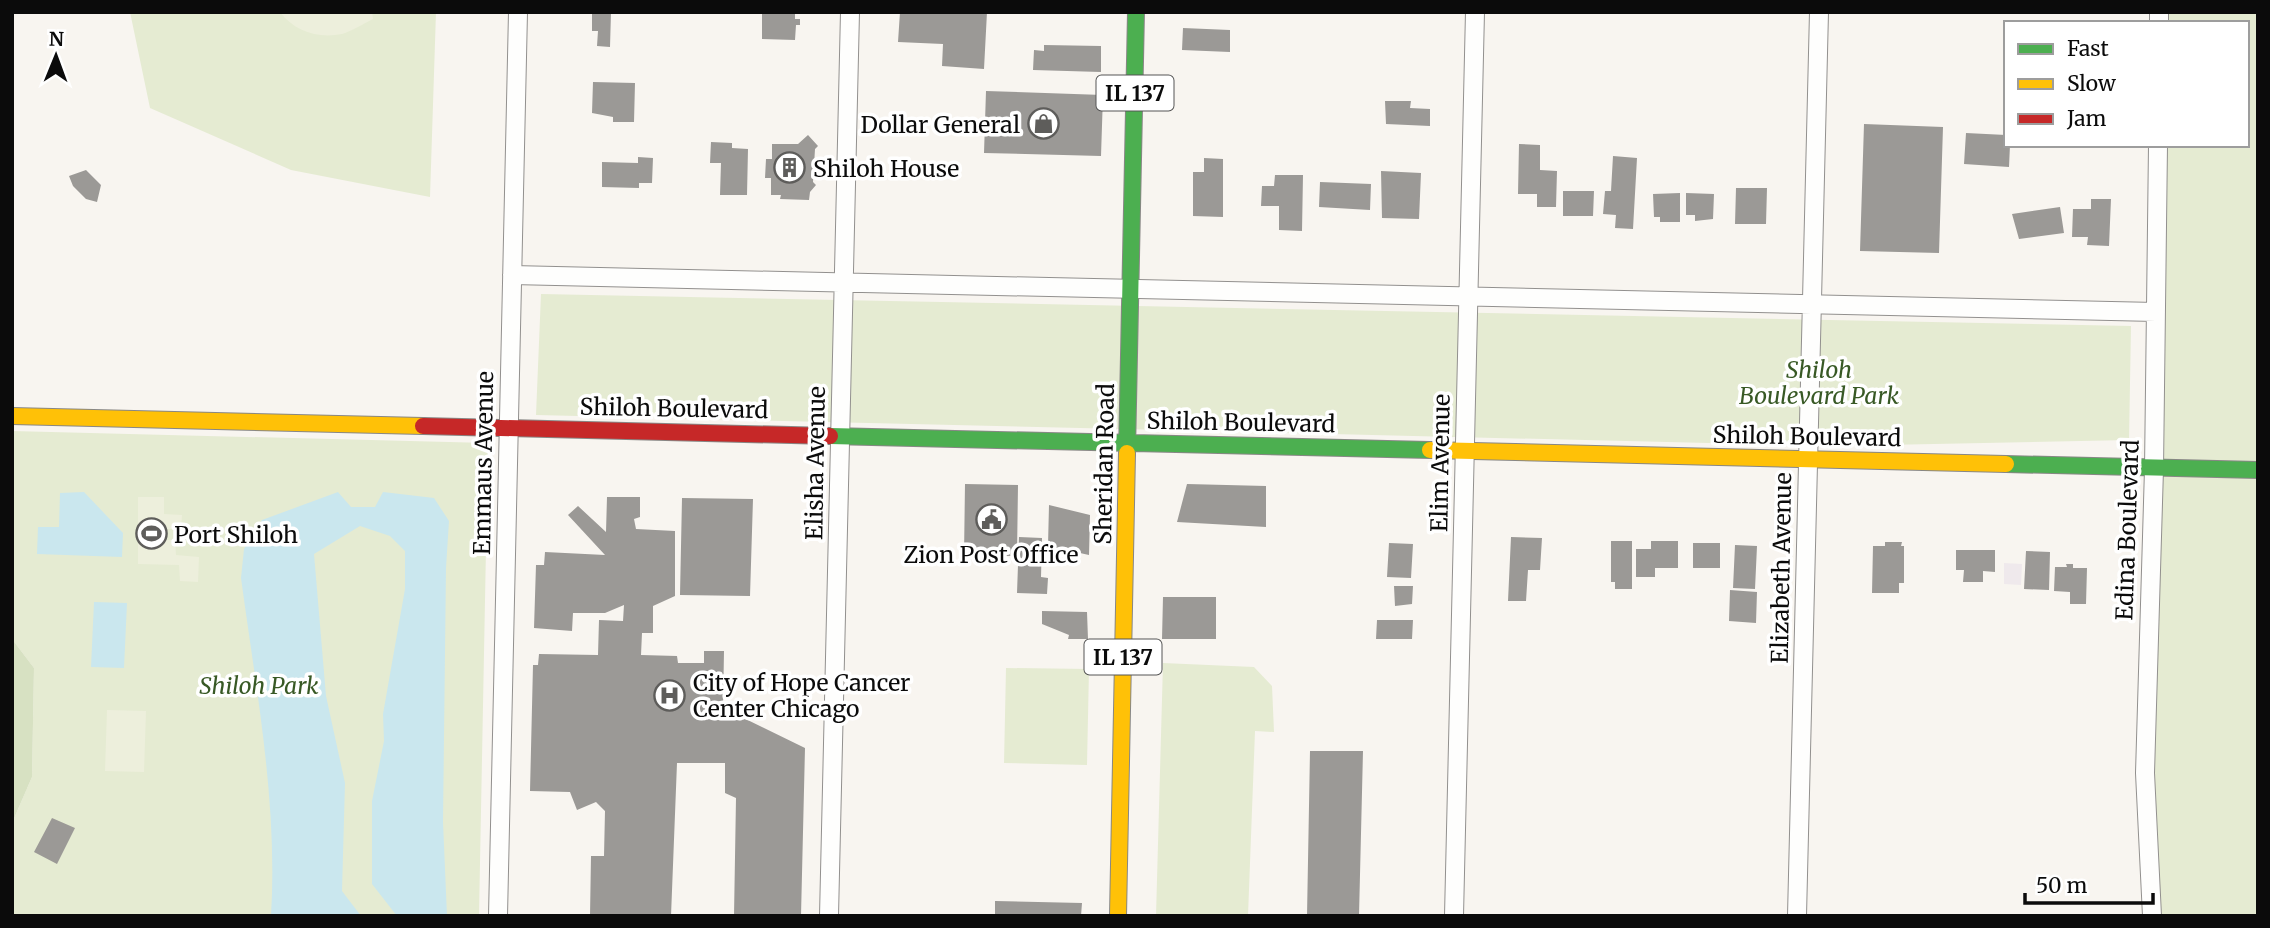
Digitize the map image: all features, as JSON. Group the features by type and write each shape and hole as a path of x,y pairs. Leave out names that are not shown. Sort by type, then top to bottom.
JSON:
{"street":[{"name":"Emmaus Avenue","path":"498,916 518,12"},
{"name":"Elisha Avenue","path":"829,916 850,12"},
{"name":"Sheridan Road","path":"1118,916 1136,12"},
{"name":"Elim Avenue","path":"1454,916 1475,12"},
{"name":"Elizabeth Avenue","path":"1797,916 1819,12"},
{"name":"Edina Boulevard","path":"2151,916 2145,773 2154,469 2158,147"},
{"path":"512,275 2156,312"},
{"name":"Shiloh Boulevard","path":"12,416 2258,470"}],"shaded area":[{"path":"2004,563 2022,564 2021,585 2004,584"}],"green space":[{"path":"130,12 436,12 430,197 291,170 150,108"},
{"path":"280,12 372,12 373,19 342,34 324,35 299,29"},
{"path":"2159,12 2258,12 2258,916 2152,916 2158,147 2249,147 2249,21 2159,21"},
{"name":"Shiloh Boulevard Park","path":"541,294 2131,326 2129,440 1834,446 536,415"},
{"name":"Shiloh Park","path":"12,431 488,443 479,916 12,916 12,823 32,777 34,668 12,639"},
{"name":"Port Shiloh","path":"138,497 164,497 164,514 182,515 181,529 165,529 165,540 175,540 176,555 199,557 198,582 180,581 179,565 138,564"},
{"path":"12,639 34,668 32,777 12,823"},
{"path":"1163,663 1254,667 1272,686 1274,732 1255,731 1248,916 1156,916"},
{"path":"1006,668 1089,669 1087,765 1004,763"},
{"path":"107,710 146,711 144,772 105,771"}],"water":[{"path":"84,492 123,533 122,557 37,554 38,527 59,527 60,493"},
{"path":"338,492 351,507 375,507 383,492 434,498 449,521 443,822 447,916 397,916 372,884 372,801 384,741 383,714 405,589 405,551 390,536 360,526 314,554 326,696 345,783 342,891 361,916 271,916 269,789 241,578 244,549 262,520"},
{"path":"94,602 127,603 124,668 91,667"}],"building":[{"path":"592,12 611,12 610,47 597,46 598,31 592,31"},
{"path":"900,12 987,12 984,69 942,66 943,44 898,42"},
{"path":"762,13 795,13 795,19 800,19 800,25 796,25 795,40 762,39"},
{"path":"1183,28 1230,30 1230,52 1182,50"},
{"path":"1044,45 1101,46 1101,72 1033,70 1034,50 1044,51"},
{"path":"593,82 635,83 634,122 613,122 613,117 592,113"},
{"name":"Dollar General","path":"986,91 1103,95 1101,156 984,153"},
{"path":"1385,101 1411,101 1410,108 1430,109 1430,126 1386,124"},
{"path":"1864,124 1943,127 1939,253 1860,251"},
{"path":"1966,133 2004,135 2004,147 2010,147 2009,167 1964,164"},
{"name":"Shiloh House","path":"808,135 818,146 815,149 813,182 816,185 810,192 809,200 780,199 781,195 771,195 771,178 765,178 766,159 772,159 772,144 798,144"},
{"path":"711,142 732,143 732,148 748,149 747,195 720,195 721,163 710,163"},
{"path":"1519,144 1540,145 1540,170 1557,171 1556,207 1537,207 1537,194 1518,194"},
{"path":"1613,156 1637,158 1633,229 1615,228 1616,215 1603,214 1605,191 1611,191"},
{"path":"638,157 653,158 652,183 639,183 639,188 602,187 602,162 638,163"},
{"path":"1204,158 1223,159 1223,217 1193,216 1193,172 1204,172"},
{"path":"86,170 101,185 97,202 86,199 73,186 69,176"},
{"path":"1381,171 1421,173 1419,219 1382,218"},
{"path":"1275,175 1303,175 1302,231 1279,230 1279,206 1261,206 1262,186 1274,186"},
{"path":"1320,182 1371,184 1370,210 1319,207"},
{"path":"1736,188 1767,188 1766,224 1735,224"},
{"path":"1563,191 1594,191 1593,216 1563,216"},
{"path":"1680,193 1680,222 1660,222 1660,217 1654,217 1653,194"},
{"path":"1686,193 1714,194 1713,219 1695,221 1695,215 1686,215"},
{"path":"2091,199 2111,199 2109,246 2087,245 2088,237 2072,237 2073,209 2091,209"},
{"path":"2060,207 2064,233 2019,239 2012,214"},
{"name":"Zion Post Office","path":"965,484 1018,485 1017,556 964,556"},
{"path":"1187,484 1266,486 1266,527 1177,522"},
{"path":"607,497 640,497 640,517 634,519 636,529 675,531 675,596 653,606 653,633 642,633 641,655 677,656 678,663 704,663 704,651 724,651 723,708 805,748 801,916 734,916 736,798 725,793 725,763 677,763 671,916 590,916 591,856 604,856 605,811 596,802 577,810 570,792 530,791 533,665 538,665 539,654 598,655 599,620 623,621 624,605 605,613 573,613 572,631 534,628 536,565 544,565 545,552 605,555 568,515 578,506 606,532"},
{"path":"682,498 753,499 750,596 680,595"},
{"path":"1049,505 1090,515 1089,555 1048,546"},
{"path":"1019,537 1042,538 1041,577 1048,578 1047,594 1017,593"},
{"path":"1511,537 1542,538 1540,570 1528,570 1526,601 1508,601"},
{"path":"1611,541 1632,541 1632,589 1615,589 1615,582 1611,582"},
{"path":"1651,541 1678,541 1678,568 1655,568 1655,577 1636,577 1636,549 1651,549"},
{"path":"1885,542 1902,542 1901,546 1904,546 1904,583 1899,583 1899,593 1872,593 1873,546 1885,546"},
{"path":"1389,543 1413,544 1411,578 1387,577"},
{"path":"1693,543 1720,543 1720,568 1693,568"},
{"path":"1735,545 1757,546 1755,589 1733,588"},
{"path":"1956,550 1995,550 1995,572 1983,571 1983,582 1963,582 1964,570 1956,570"},
{"path":"2026,551 2050,552 2049,590 2024,589"},
{"path":"2066,564 2073,564 2073,568 2087,568 2086,604 2070,604 2070,592 2054,591 2055,567 2067,567"},
{"path":"1394,586 1413,586 1412,604 1395,606"},
{"path":"1730,590 1757,592 1756,623 1729,621"},
{"path":"1163,597 1216,597 1216,639 1162,639"},
{"path":"1042,611 1087,612 1088,639 1068,639 1069,635 1042,624"},
{"path":"1377,620 1413,620 1412,639 1376,639"},
{"path":"1310,751 1363,751 1359,916 1307,916"},
{"path":"52,818 75,828 57,864 34,852"},
{"path":"995,901 1082,903 1081,916 995,916"}],"traffic: fast":[{"path":"1127,453 1136,12"},
{"path":"830,436 1430,450"},
{"path":"2006,464 2258,470"}],"traffic: slow":[{"path":"12,416 423,426"},
{"path":"1430,450 2006,464"},
{"path":"1118,916 1127,453"}],"traffic: jam":[{"path":"423,426 830,436"}],"place":[{"name":"Dollar General","path":"1043,124"},
{"name":"Shiloh House","path":"790,168"},
{"name":"Zion Post Office","path":"991,520"},
{"name":"Port Shiloh","path":"151,534"},
{"name":"City of Hope Cancer Center Chicago","path":"670,695"}]}
